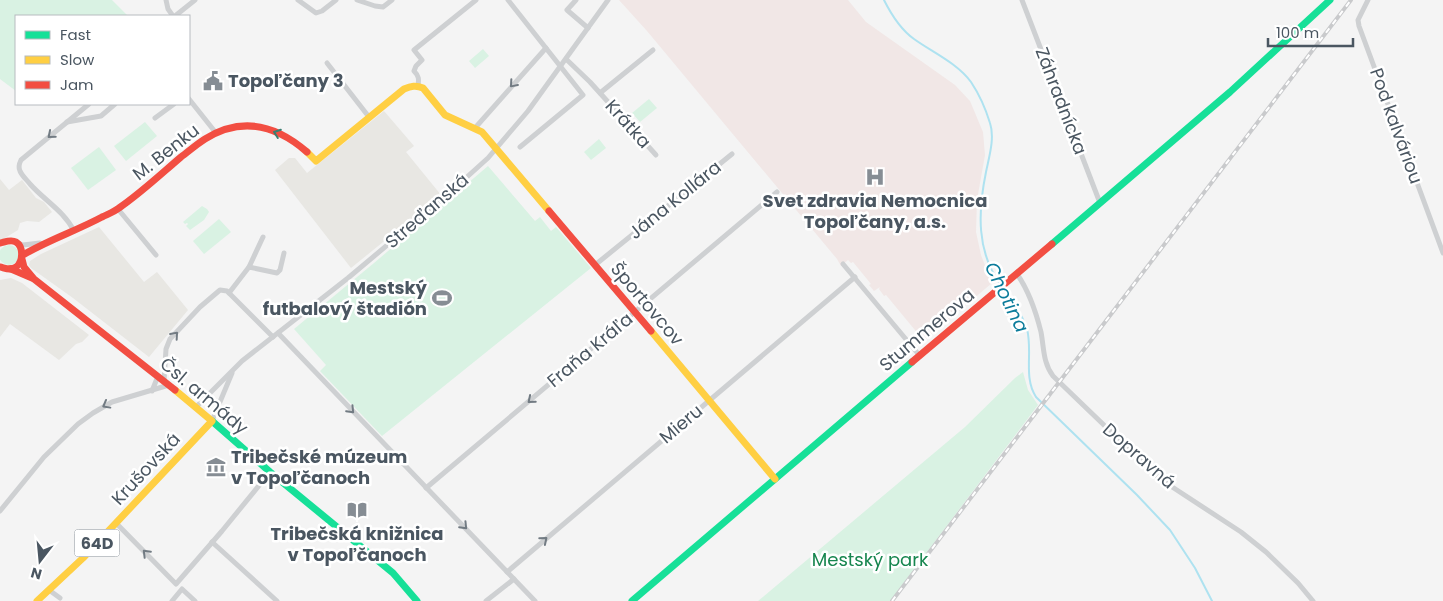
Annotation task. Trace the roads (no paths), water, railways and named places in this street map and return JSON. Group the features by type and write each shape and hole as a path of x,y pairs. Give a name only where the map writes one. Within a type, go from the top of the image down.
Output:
{"street":[{"path":"166,0 168,9 173,15"},
{"path":"175,15 195,0"},
{"path":"298,0 316,13 322,11 336,0"},
{"path":"357,0 383,7 392,0"},
{"path":"327,63 369,117 407,87 418,86 418,75 414,71 422,60 414,50 476,0"},
{"path":"508,0 583,95 520,148"},
{"path":"576,0 567,10 588,28"},
{"name":"Streďanská","path":"196,407 242,361 348,278 488,158 528,111 608,0"},
{"name":"Záhradnícka","path":"1022,0 1100,203"},
{"name":"Stummerova","path":"632,601 1230,92 1330,0"},
{"name":"Pod kalváriou","path":"1368,0 1358,20 1359,26 1443,253"},
{"path":"475,128 546,48"},
{"name":"Krátka","path":"600,93 653,50"},
{"name":"Krátka","path":"566,59 656,154"},
{"name":"Športovcov","path":"418,86 423,88 446,115 482,132 775,479"},
{"path":"190,100 216,133"},
{"path":"74,231 70,224 38,193 20,172 18,166 21,160 88,105"},
{"path":"66,122 101,116 114,105"},
{"path":"155,118 173,105"},
{"name":"M. Benku","path":"17,243 23,245 35,244 52,239 74,231 118,209 203,140 227,129 236,126 279,132 301,146 316,161 369,117"},
{"name":"Jána Kollára","path":"595,266 732,154"},
{"name":"Fraňa Kráľa","path":"426,488 777,192"},
{"path":"118,209 156,255"},
{"path":"229,293 249,267 263,237"},
{"name":"M. Benku","path":"4,269 18,265 22,257 52,239"},
{"path":"1,242 11,240 17,243"},
{"name":"Čsl. armády","path":"17,243 21,248 24,267 34,279 196,407 270,472 393,573 417,601"},
{"path":"249,267 277,273 280,270 284,253"},
{"path":"844,264 920,356"},
{"name":"Čsl. armády","path":"4,269 34,279"},
{"name":"Dopravná","path":"1018,274 1034,308 1046,365 1053,376 1160,479 1241,532 1266,552 1298,583 1313,601"},
{"name":"Mieru","path":"507,572 855,277"},
{"path":"0,512 44,457 78,424 112,402 152,391 164,381 166,349 170,339 200,307 220,290 229,293 317,374 535,601"},
{"name":"Streďanská","path":"212,421 232,372"},
{"path":"152,391 164,381"},
{"name":"Krušovská","path":"37,601 88,553 212,421"},
{"path":"116,523 176,584 270,472"},
{"path":"212,542 278,601"},
{"path":"486,601 514,579"},
{"path":"172,601 182,589 195,601"},
{"path":"49,590 60,598"}],"waterway":[{"name":"Chotina","path":"884,0 904,31 952,63 965,75 974,87 984,107 992,135 981,201 981,231 987,259 1001,285"},
{"name":"Chotina","path":"1003,289 1014,303 1027,329 1030,381 1036,397 1137,495 1170,530 1195,568 1212,601"}],"railway":[{"path":"892,601 1351,0"}],"place":[{"name":"Topoľčany 3","path":"213,81"},
{"name":"Svet zdravia Nemocnica Topoľčany, a.s.","path":"875,177"},
{"name":"Mestský futbalový štadión","path":"442,298"},
{"name":"Tribečské múzeum v Topoľčanoch","path":"216,467"},
{"name":"Tribečská knižnica v Topoľčanoch","path":"357,510"}],"park label":[{"name":"Mestský park","path":"870,560"}]}
